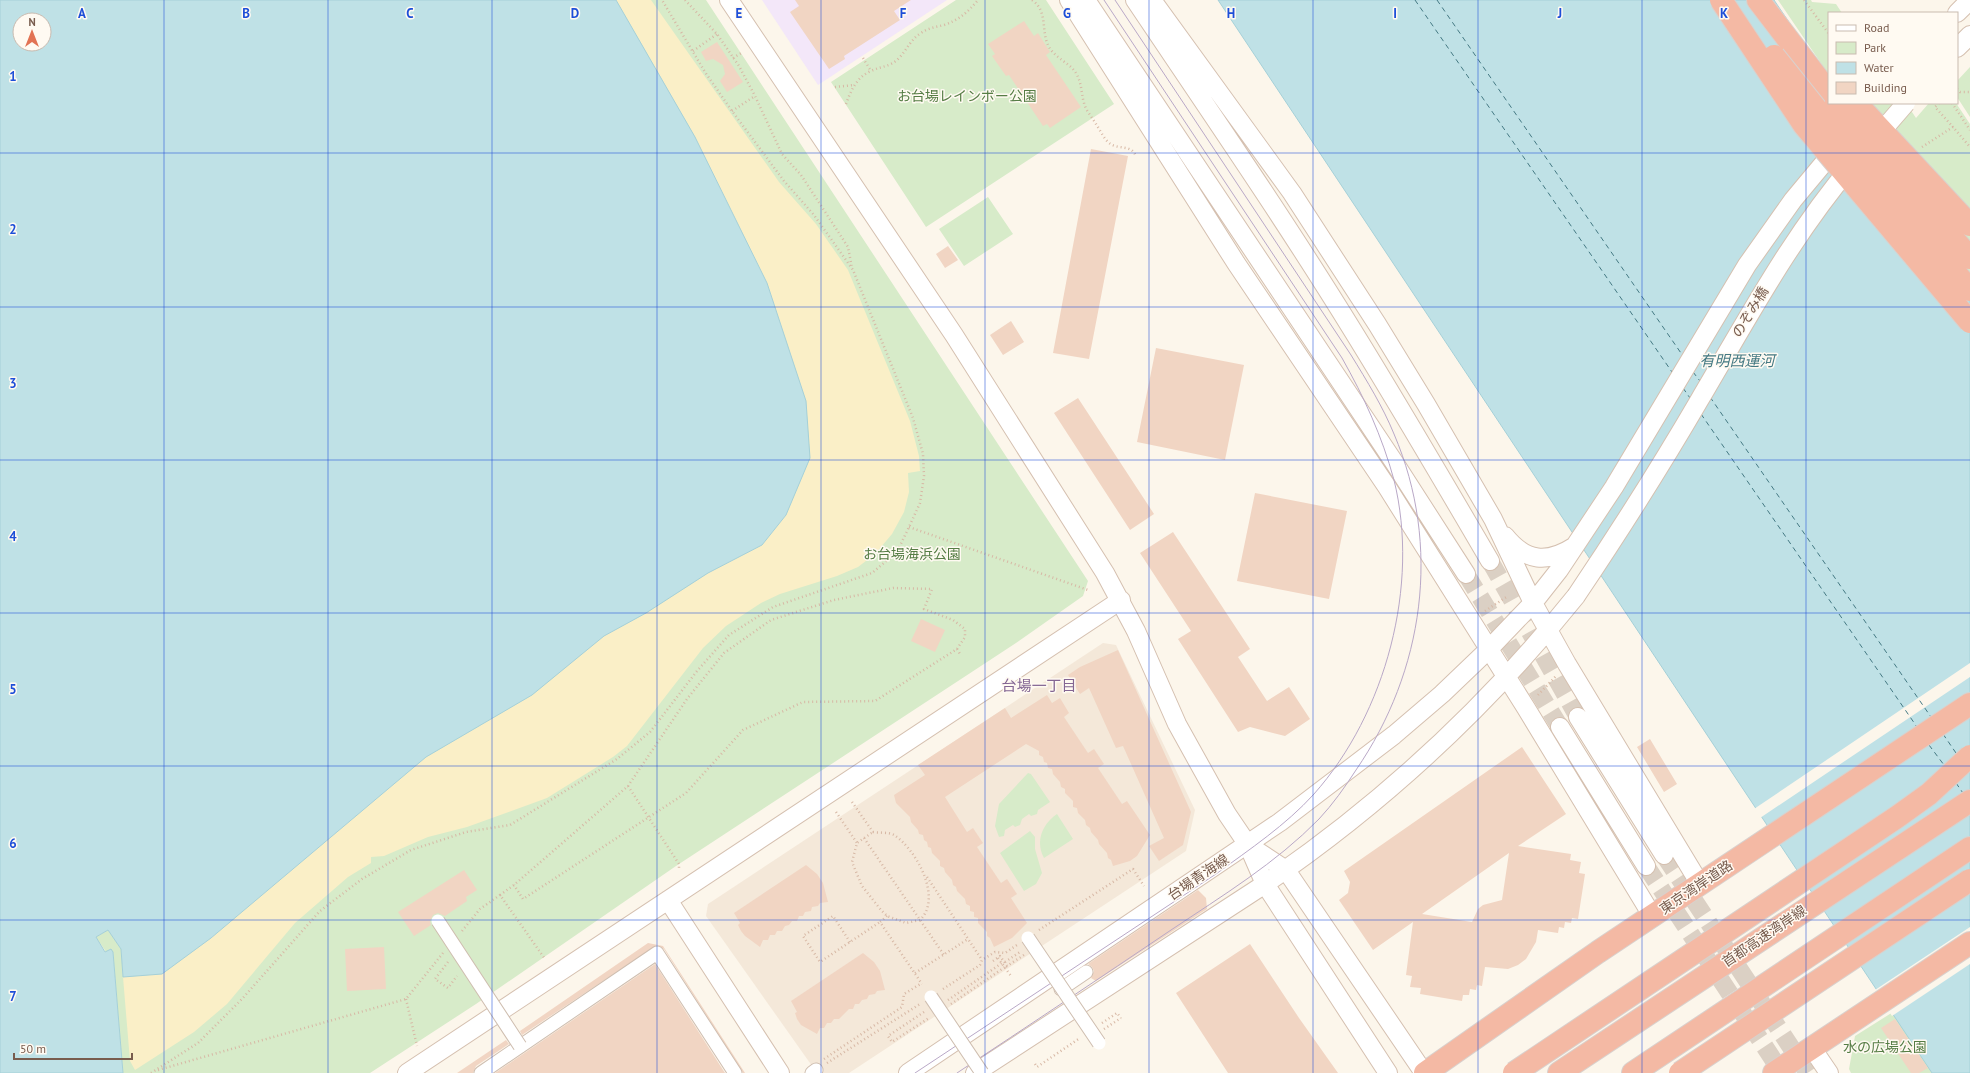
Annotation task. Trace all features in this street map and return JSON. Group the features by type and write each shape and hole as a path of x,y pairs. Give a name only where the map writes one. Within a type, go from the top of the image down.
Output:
{"highway":[{"path":"1721,0 1804,124 1970,322"},
{"path":"1730,0 1818,111 1970,290"},
{"path":"1758,0 1828,93"},
{"path":"1761,0 1828,73"},
{"path":"1837,104 1854,126 1970,258"},
{"path":"1857,104 1970,225"},
{"name":"東京湾岸道路","path":"1424,1073 1598,952 1653,917 1970,704"},
{"path":"1514,1073 1897,817 1929,794 1970,756"},
{"name":"首都高速湾岸線","path":"1559,1073 1970,801"},
{"path":"1633,1073 1970,848"},
{"path":"1680,1073 1970,880"},
{"path":"1774,1073 1970,943"}],"street":[{"path":"729,0 954,334 1121,600 1177,724 1227,814 1248,845 1265,884 1388,1073"},
{"path":"1069,0 1090,19 1296,316 1394,462 1466,574"},
{"path":"1086,0 1090,19 1236,263 1387,487 1488,650 1526,708 1653,917"},
{"path":"1135,0 1283,222 1353,331 1424,446 1490,561"},
{"path":"1152,0 1297,200 1410,377 1493,519 1548,631 1700,884"},
{"path":"1958,12 1970,0"},
{"path":"1958,47 1970,35"},
{"name":"のぞみ橋","path":"1488,650 1533,603 1557,563 1576,546 1614,488 1747,265 1793,200 1874,104"},
{"name":"のぞみ橋","path":"1265,884 1286,870 1365,809 1419,763 1466,720 1548,631 1576,596 1638,502 1700,399 1753,306 1790,248 1840,180 1905,104"},
{"path":"1493,519 1512,544 1519,550 1530,556 1557,563"},
{"path":"407,1073 1121,600"},
{"name":"台場青海線","path":"908,1073 1248,845 1394,735 1442,694 1488,650"},
{"path":"1578,717 1664,855"},
{"path":"1560,727 1646,866"},
{"path":"1248,845 1286,870 1424,1073"},
{"path":"975,1073 1265,884"},
{"path":"668,900 780,1073"},
{"path":"438,921 520,1046"},
{"path":"1030,944 1061,989 1094,1028 1099,1043"},
{"path":"481,1073 657,953 735,1073"},
{"path":"1061,989 1086,972"},
{"path":"934,1001 982,1073"},
{"path":"1812,1048 1829,1073"}],"path":[{"path":"662,0 692,51 732,111 784,181 819,220 853,270"},
{"path":"153,1072 198,1043 242,999 320,911 362,879 412,850 466,832 510,825 617,759 650,732 697,671 729,635 773,607 872,573 897,552 910,527 920,504 924,476 923,454 913,418 853,270 848,247 801,175 782,154 755,96 733,58 717,34 685,0"},
{"path":"846,104 854,85 872,71 892,64 900,57 912,39 931,28 954,22 965,15 978,0"},
{"path":"1032,0 1040,9 1043,16 1048,44 1056,55 1075,72 1079,79 1087,111 1108,143 1115,146 1129,148 1134,152 1136,157"},
{"path":"1804,0 1828,33"},
{"path":"692,51 717,34"},
{"path":"733,58 744,51"},
{"path":"863,58 872,71"},
{"path":"835,87 854,85"},
{"path":"1958,90 1960,92 1970,92"},
{"path":"732,111 755,96"},
{"path":"1938,104 1935,107 1970,147"},
{"path":"1953,104 1970,130"},
{"path":"1919,149 1953,127"},
{"path":"910,527 1088,590"},
{"path":"459,935 480,909 514,885 628,786 687,699 724,653 771,620 834,600 886,589 932,589 924,609 953,620 965,629 965,637 957,649 875,701 803,702 743,730 686,793 523,899 514,885"},
{"path":"1485,611 1508,596"},
{"path":"957,649 960,654"},
{"path":"1526,708 1567,664"},
{"path":"628,786 680,864 679,869"},
{"path":"852,802 873,832"},
{"path":"836,812 857,843"},
{"path":"925,874 930,900 928,909 920,920 906,923 887,916 872,900 857,876 852,862 857,843 873,832 893,835 905,846 925,874 982,960"},
{"path":"864,838 944,955"},
{"path":"963,990 1030,944 1133,868 1144,886"},
{"path":"500,895 545,960"},
{"path":"850,942 833,916 803,936 820,962 850,942 880,922 887,916"},
{"path":"826,1058 902,1006 904,994 922,983 880,922"},
{"path":"916,973 968,939"},
{"path":"1003,963 1007,966 1030,944"},
{"path":"153,1072 406,999 445,952"},
{"path":"1005,953 993,961 1000,956 1003,963 1010,976"},
{"path":"966,994 1005,967"},
{"path":"971,984 974,988"},
{"path":"406,999 417,1047"},
{"path":"929,1017 892,1042 888,1036 934,1001"},
{"path":"1034,1064 1037,1067 1117,1013 1121,1018"}],"shaded area":[{"path":"762,0 947,0 818,85"},
{"path":"1103,643 1116,645 1195,810 1186,851 849,1073 817,1073 706,916 708,904"}],"green space":[{"name":"お台場海浜公園","path":"616,0 706,0 1088,581 1083,596 1016,643 676,866 476,1004 370,1073 123,1073 113,952 106,952 96,937 108,930 121,949 123,977 162,974 211,938 426,757 767,283"},
{"name":"お台場レインボー公園","path":"956,0 1046,0 1114,104 926,227 831,82"},
{"path":"1778,0 1811,0 1812,2 1836,4 1841,12 1828,12 1828,74"},
{"path":"1970,67 1970,117 1958,99 1958,80"},
{"path":"1849,104 1907,104 1916,118 1928,104 1957,104 1970,124 1970,283"},
{"path":"988,197 1013,234 964,266 939,229"},
{"path":"1028,773 1031,774 1050,802 1038,810 1037,814 1031,816 1029,814 1022,819 1020,825 1015,827 1013,825 1005,830 1004,836 999,837 995,826 999,804"},
{"path":"1057,814 1073,839 1044,858 1041,852 1040,840 1047,823"},
{"path":"1030,831 1035,837 1035,849 1042,873 1036,884 1024,891 1000,853"},
{"name":"水の広場公園","path":"1893,1012 1934,1073 1851,1073 1849,1069 1855,1036"}],"sand":[{"path":"616,0 651,0 779,182 816,224 848,270 910,421 919,456 920,471 908,473 909,492 904,512 892,534 875,554 858,567 837,576 780,594 761,603 726,626 703,648 627,746 613,757 547,798 467,827 428,837 384,856 371,857 371,863 348,877 295,923 227,1004 194,1032 135,1070 130,1061 123,977 162,974 211,938 426,757 532,695 603,636 646,613 708,573 786,515 810,458 806,401 695,137"}],"water":[{"path":"0,0 616,0 695,137 767,283 806,401 810,458 786,515 762,545 708,573 646,613 604,636 532,695 426,757 211,938 162,974 123,977 121,949 108,930 96,937 105,952 111,949 113,952 123,1073 0,1073"},
{"name":"有明西運河","path":"1218,0 1774,0 1828,80 1828,104 1844,104 1970,291 1970,1073 1932,1073"}],"pier":[{"path":"1970,663 1970,677 1760,818 1754,809"},
{"path":"1970,927 1970,964 1892,1016 1875,990"}],"building":[{"path":"795,0 911,0 894,11 900,20 844,56 845,59 829,69 790,12 799,6"},
{"path":"1024,21 1034,36 1038,33 1050,52 1046,55 1081,107 1050,128 1047,124 1043,126 1009,75 1006,76 992,56 995,54 988,44"},
{"path":"717,42 743,82 727,92 720,81 725,74 723,65 713,59 706,61 701,52"},
{"path":"1091,149 1128,156 1089,359 1053,353"},
{"path":"948,246 958,260 945,268 936,254"},
{"path":"1011,321 1024,342 1003,355 990,335"},
{"path":"1156,348 1244,365 1225,460 1137,442"},
{"path":"1078,398 1154,514 1130,530 1054,413"},
{"path":"1255,493 1347,511 1329,599 1237,581"},
{"path":"1173,532 1250,649 1238,657 1267,701 1289,687 1310,719 1285,736 1250,727 1238,732 1178,639 1191,631 1140,553"},
{"path":"921,619 945,630 935,652 911,641"},
{"path":"1118,650 1191,812 1183,845 1159,861 1149,846 1164,838 1123,746 1116,748 1089,688 1080,694 1068,675 1080,667"},
{"path":"1047,695 1052,703 1060,698 1069,713 1064,717 1088,753 1094,749 1104,764 1098,768 1122,804 1127,801 1150,835 1137,856 1130,861 1113,866 1107,853 1099,844 1090,828 1086,825 1085,820 1078,813 1077,808 1073,807 1073,801 1065,793 1065,789 1061,787 1060,782 1053,774 1052,769 1048,768 1043,757 1039,755 1039,751 1026,744 945,797 967,832 973,828 983,843 977,847 1001,883 1007,879 1017,894 1011,898 1027,923 1012,938 994,947 990,938 987,936 987,932 978,923 978,918 974,917 974,912 970,911 970,906 966,904 965,899 957,891 944,868 940,866 940,861 932,853 931,848 928,847 923,835 919,834 918,830 911,822 910,817 896,803 894,795 925,775 918,765 1005,708 1011,718"},
{"path":"1650,739 1677,784 1664,792 1637,747"},
{"path":"1522,747 1566,814 1518,846 1571,854 1570,860 1581,862 1579,873 1585,874 1578,919 1572,918 1571,923 1565,922 1564,928 1559,927 1558,933 1538,930 1536,942 1526,959 1518,965 1508,969 1485,967 1482,986 1477,985 1476,990 1470,989 1469,995 1463,995 1462,1001 1420,994 1421,988 1410,987 1412,976 1406,975 1413,922 1373,950 1339,900 1348,893 1350,882 1344,871","holes":["1509,853 1502,900 1483,905 1478,909 1472,922 1422,914"]},
{"path":"806,865 817,874 823,883 828,902 820,903 818,906 812,907 811,911 805,912 803,916 799,916 797,921 792,921 789,925 785,926 782,931 777,931 775,935 770,935 768,940 763,940 760,947 745,936 741,931 738,925 740,923 734,913"},
{"path":"464,870 477,890 466,897 467,901 445,916 438,913 433,915 430,921 431,925 414,936 398,912"},
{"path":"1198,890 1206,898 1207,909 1096,981 1091,978 1094,971 1088,964"},
{"path":"648,943 663,946 745,1073 743,1073 664,949 657,945 522,1035 520,1031"},
{"path":"1250,944 1299,1018 1338,1073 1228,1073 1176,993"},
{"path":"384,947 386,989 347,991 345,949"},
{"path":"863,953 874,962 880,971 885,990 877,991 875,994 869,995 867,999 862,1000 859,1004 855,1004 853,1009 849,1009 839,1019 834,1019 831,1023 827,1023 824,1028 820,1028 817,1034 801,1025 797,1019 795,1013 797,1012 791,1001"},
{"path":"655,964 725,1073 495,1073"},
{"path":"1895,1019 1928,1068 1919,1073 1911,1073 1881,1028"},
{"path":"506,1040 509,1044 476,1066 473,1073 457,1073"}],"ferry route":[{"path":"1415,0 1672,372"},
{"path":"1437,0 1683,356"},
{"path":"1693,372 1700,381"},
{"path":"1683,388 1690,398"},
{"path":"1710,397 1931,717"},
{"path":"1701,414 1917,727"},
{"path":"1943,734 1956,753"},
{"path":"1929,745 1944,765"},
{"path":"1956,783 1963,793"}],"tunnel":[{"path":"1490,561 1578,717"},
{"path":"1466,574 1560,727"},
{"path":"1664,855 1808,1073"},
{"path":"1646,866 1782,1073"}],"tram line":[{"path":"915,1073 1216,874 1292,816 1314,794 1339,762 1361,726 1378,687 1391,646 1399,604 1403,562 1401,520 1394,480 1378,432 1358,387 1342,358 1104,0"},
{"path":"957,1073 1248,878 1285,850 1319,819 1348,783 1379,732 1397,691 1411,650 1418,607 1421,563 1418,520 1409,477 1394,434 1385,414 1351,355 1115,0"}],"district":[{"name":"台場一丁目","path":"1039,686"}]}
